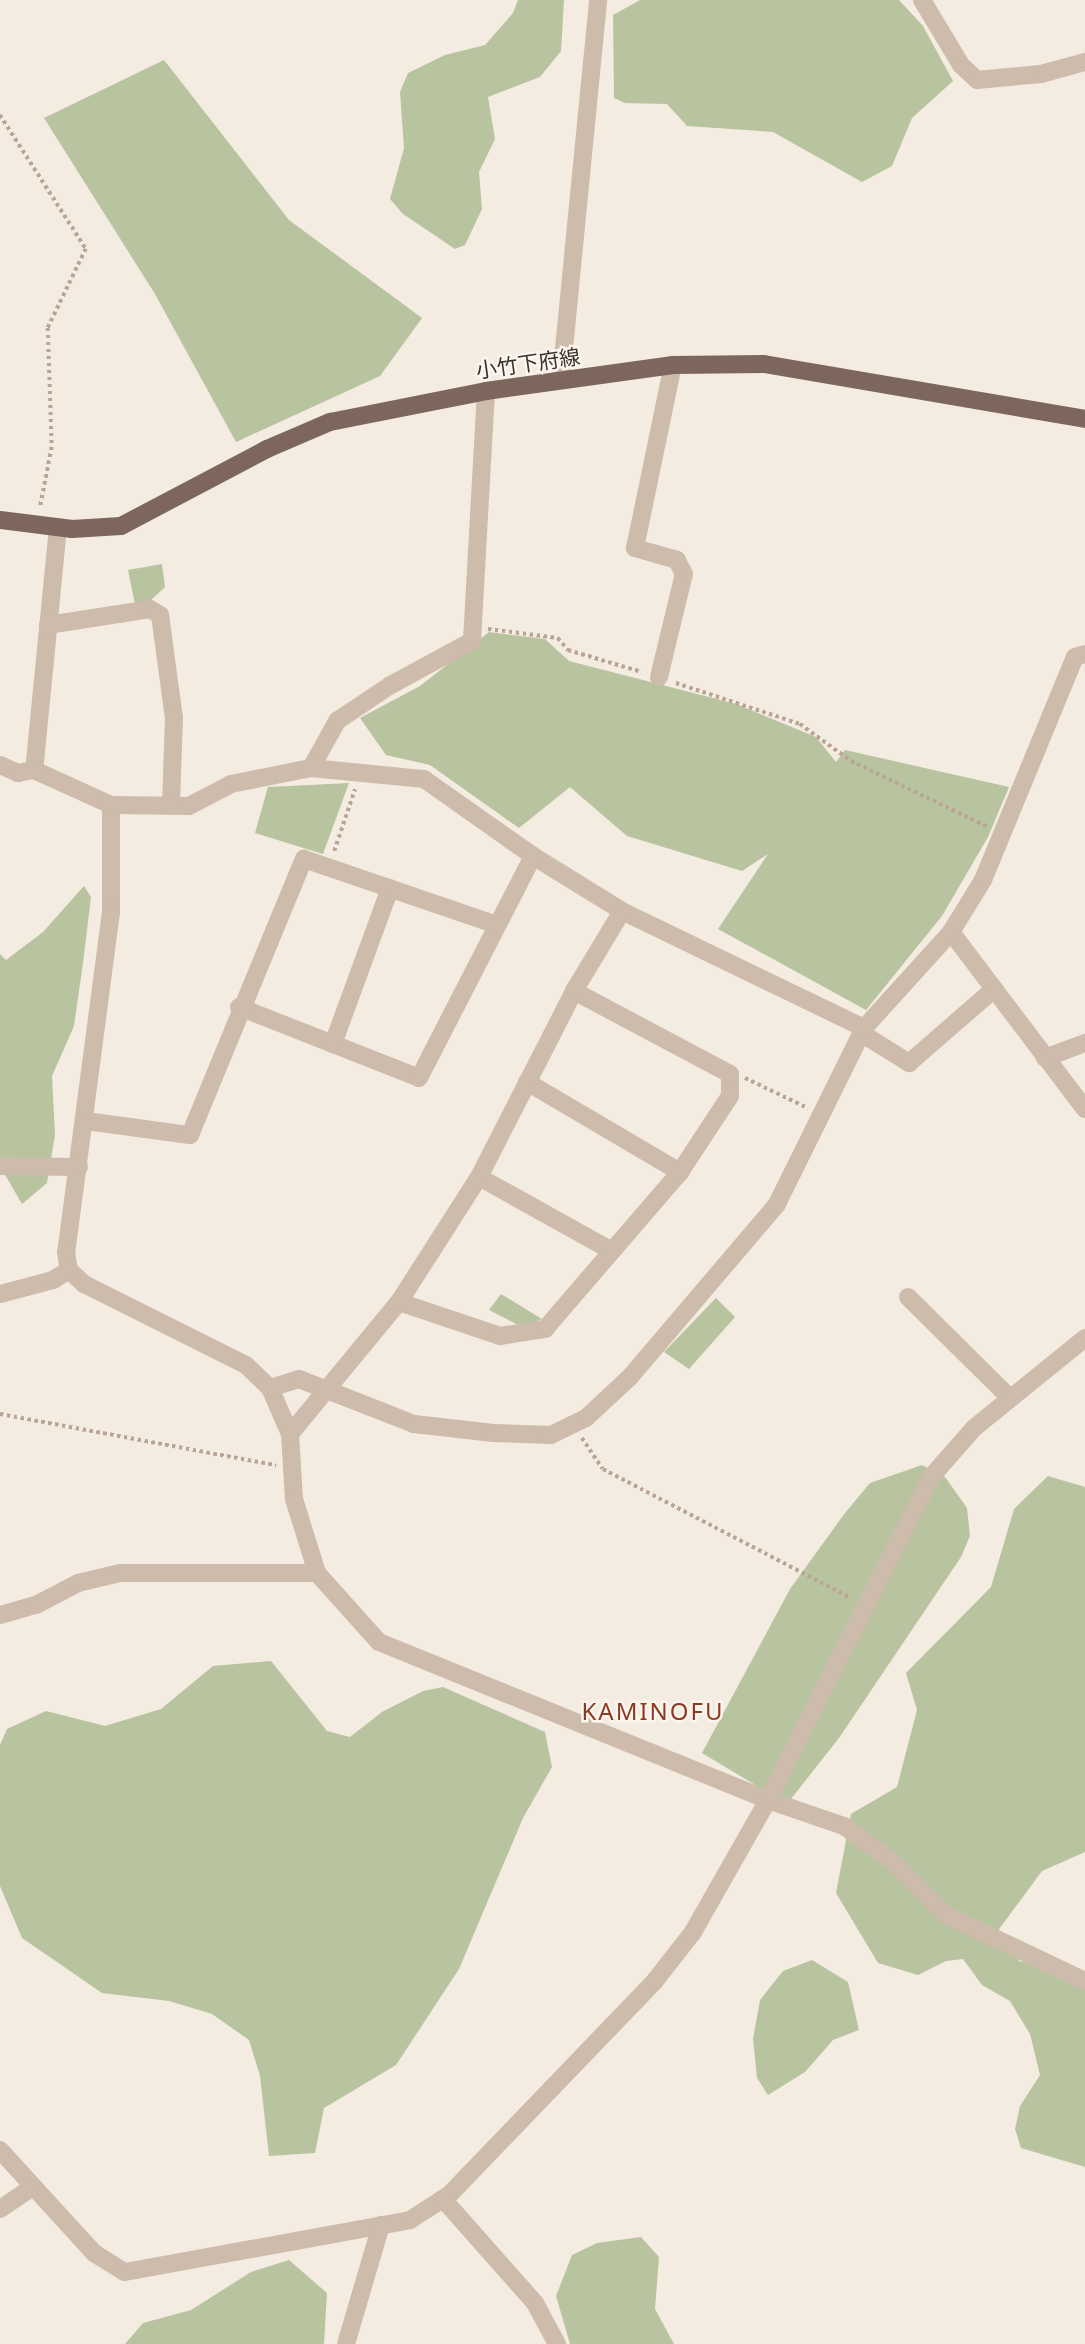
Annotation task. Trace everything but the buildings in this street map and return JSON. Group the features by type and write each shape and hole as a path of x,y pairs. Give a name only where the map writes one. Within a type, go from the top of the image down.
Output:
{"main road":[{"name":"小竹下府線","path":"0,520 58,527 121,526 267,449 330,422 486,391 673,365 764,364 1085,419"}],"street":[{"path":"561,379 598,0"},
{"path":"922,0 961,65 977,80 1083,70"},
{"path":"659,677 684,574 677,560 635,548 673,365"},
{"path":"312,768 337,721 389,686 472,641 486,391"},
{"path":"34,770 58,527"},
{"path":"48,625 150,609 160,615 174,718 171,806"},
{"path":"270,1388 299,1379 414,1424 551,1435 574,1424 630,1377 777,1203 863,1031 951,932 983,880 1075,657 1085,654"},
{"path":"0,765 18,773 34,770 111,804 171,806 189,806 231,784 312,768 424,779 533,856 622,911 863,1031 909,1063 994,989"},
{"path":"111,804 111,912 86,1121 66,1252 69,1270 84,1284 246,1365 270,1388 290,1434 295,1499 317,1573 379,1642 768,1800 844,1826 893,1862 946,1915 1085,1981"},
{"path":"239,1007 419,1078 533,856"},
{"path":"86,1121 190,1135 239,1007 304,859 497,925"},
{"path":"333,1044 390,888"},
{"path":"290,1434 323,1389 399,1302 480,1177 574,991 622,911"},
{"path":"951,932 1085,1109"},
{"path":"399,1302 500,1336 545,1329 680,1172 730,1096 730,1074 574,991"},
{"path":"1045,1059 1085,1042"},
{"path":"527,1082 680,1172"},
{"path":"0,1166 79,1167"},
{"path":"480,1177 612,1251"},
{"path":"0,1294 53,1280 69,1270"},
{"path":"908,1297 1010,1398"},
{"path":"0,2150 31,2188 94,2253 125,2272 410,2220 443,2199 654,1982 731,1871 931,1477 974,1428 1085,1338"},
{"path":"0,1615 36,1605 78,1583 120,1573 317,1573"},
{"path":"0,2209 31,2188"},
{"path":"443,2199 534,2303 557,2344"},
{"path":"345,2344 381,2225"}],"path":[{"path":"0,115 86,249 48,328 52,447 37,524"},
{"path":"472,641 491,627 558,638 568,650 800,724 851,761 1002,834"},
{"path":"329,867 362,771"},
{"path":"730,1074 764,1084 822,1115"},
{"path":"0,1414 268,1465 292,1464"},
{"path":"574,1424 603,1469 866,1606"}],"green space":[{"path":"518,0 564,0 561,51 540,77 488,97 495,139 479,172 482,209 465,245 455,249 403,214 390,199 404,148 400,92 408,73 445,55 485,45 513,13"},
{"path":"640,0 899,0 923,26 953,81 912,118 892,166 862,182 773,132 687,126 667,104 625,103 614,98 613,15"},
{"path":"164,60 289,220 422,318 380,376 236,442 155,294 44,118"},
{"path":"162,564 165,587 150,601 135,604 128,570"},
{"path":"489,632 545,639 569,661 736,704 816,737 836,762 845,750 1009,787 988,837 942,916 866,1010 718,929 768,854 742,871 627,836 570,787 519,828 430,765 386,755 360,718 420,686"},
{"path":"349,783 323,854 255,833 268,787"},
{"path":"84,886 91,897 83,963 74,1026 52,1076 55,1135 47,1183 22,1204 0,1166 0,954 6,960 43,932"},
{"path":"501,1294 542,1319 522,1327 489,1310"},
{"path":"716,1298 735,1317 689,1369 664,1352"},
{"path":"922,1465 945,1477 967,1508 970,1536 961,1557 839,1738 787,1804 702,1753 790,1589 845,1513 870,1483"},
{"path":"1048,1476 1085,1487 1085,1852 1042,1871 997,1932 1019,1961 1060,1969 1085,1986 1085,2167 1021,2148 1015,2129 1020,2106 1040,2075 1030,2034 1010,2001 982,1985 963,1959 946,1961 918,1975 878,1963 836,1893 851,1814 897,1787 917,1710 906,1673 991,1587 1014,1509"},
{"path":"271,1661 327,1731 350,1737 382,1712 423,1691 443,1687 545,1732 552,1767 523,1818 459,1969 396,2065 324,2108 315,2153 269,2156 260,2076 249,2040 212,2014 169,2001 102,1993 22,1938 0,1886 0,1745 7,1729 46,1711 105,1726 161,1709 213,1666"},
{"path":"812,1960 848,1982 859,2030 833,2040 805,2072 768,2095 757,2078 753,2039 760,2000 783,1971"},
{"path":"641,2237 659,2257 655,2309 674,2344 570,2344 556,2296 572,2255 597,2243"},
{"path":"289,2260 327,2293 324,2344 125,2344 143,2323 191,2310 251,2272"}],"district":[{"name":"KAMINOFU","path":"653,1711"}]}
